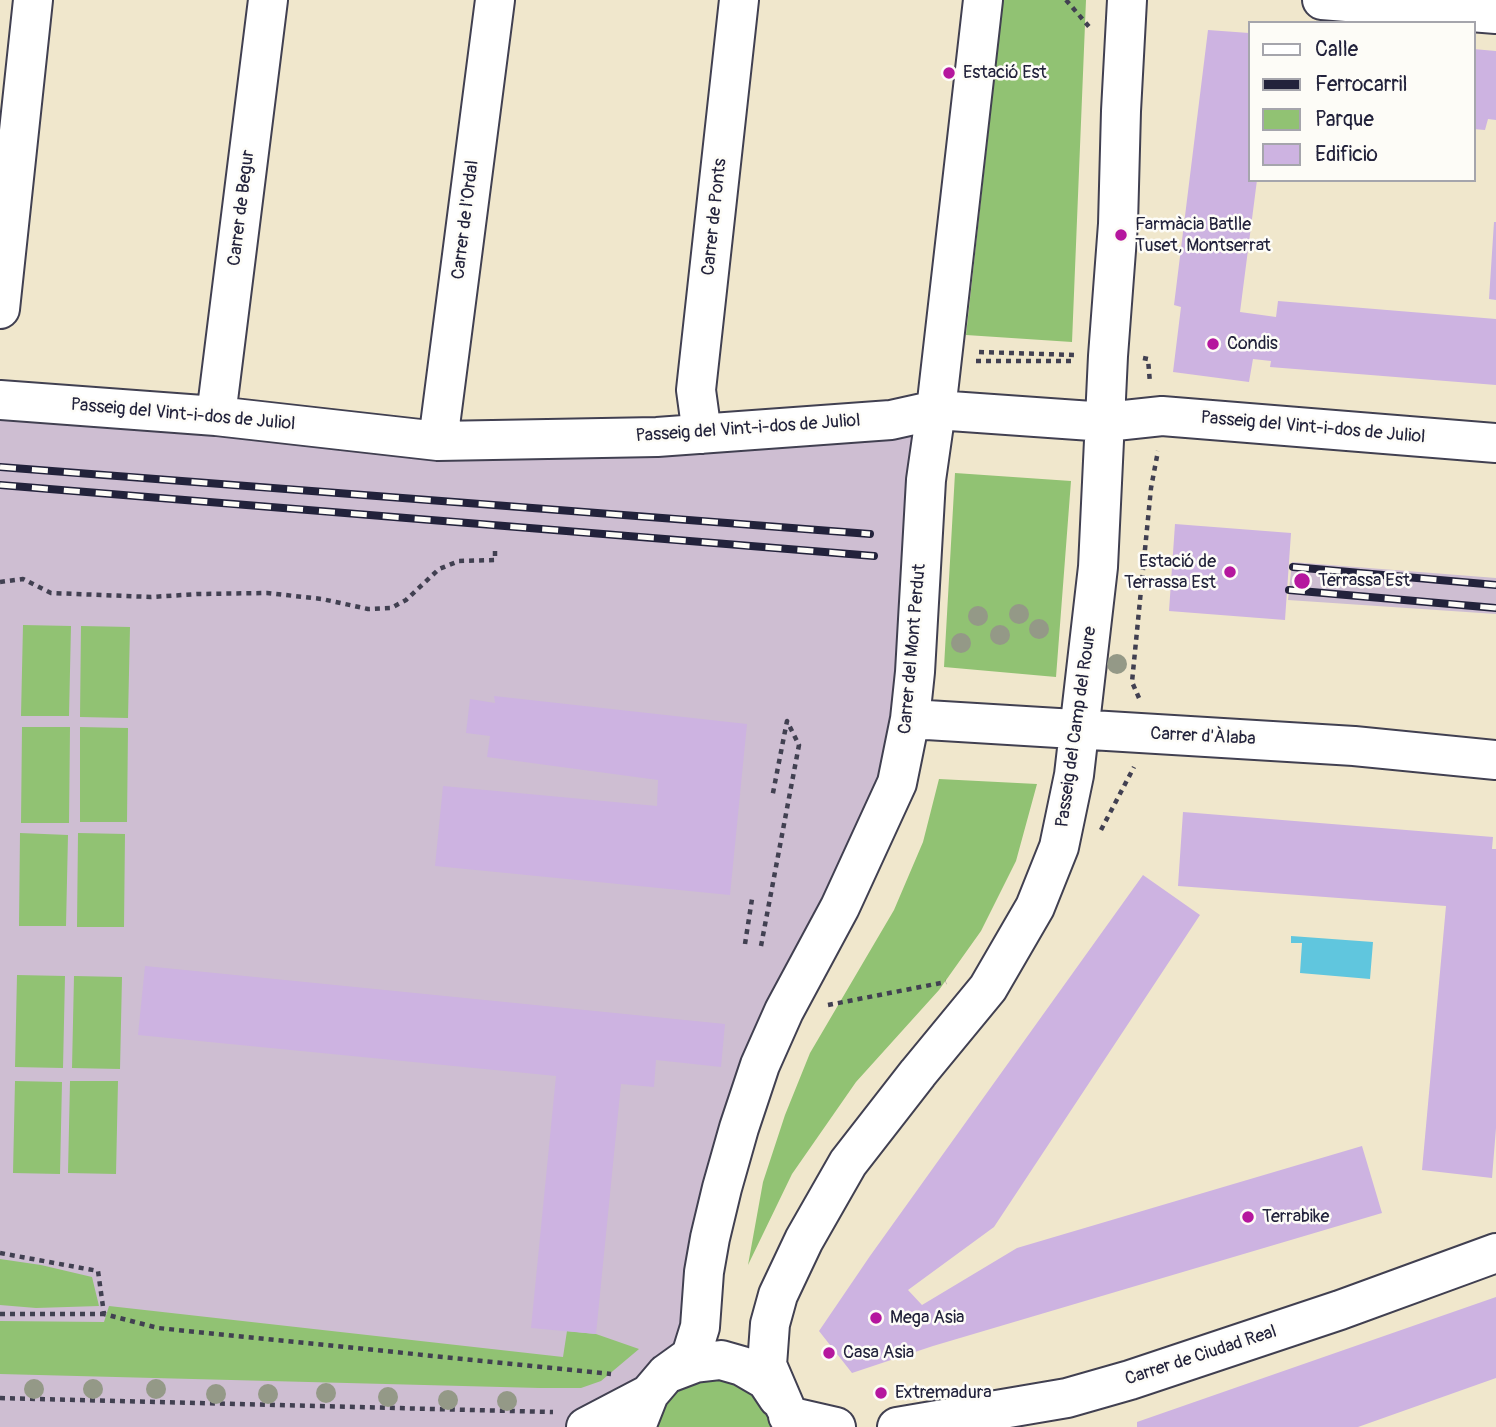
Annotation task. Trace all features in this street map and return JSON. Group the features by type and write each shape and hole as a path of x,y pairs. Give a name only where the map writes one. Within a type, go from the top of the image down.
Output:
{"street":[{"path":"0,309 33,0"},
{"name":"Carrer de Begur","path":"216,416 268,0"},
{"name":"Carrer de l'Ordal","path":"438,441 495,0"},
{"name":"Carrer de Ponts","path":"702,434 696,390 739,0"},
{"name":"Carrer del Mont Perdut","path":"650,1398 691,1356 700,1327 704,1272 722,1188 761,1065 784,1012 840,907 897,783 910,719 926,480 983,0"},
{"name":"Passeig del Camp del Roure","path":"788,1417 767,1366 770,1324 778,1295 804,1240 848,1163 988,988 1035,907 1059,847 1074,775 1098,567 1118,224 1127,0"},
{"path":"1322,0 1496,14"},
{"name":"Passeig del Vint-i-dos de Juliol","path":"0,400 216,416 438,441 657,437 891,420 936,410 1106,422 1162,416 1496,443"},
{"name":"Carrer d'Àlaba","path":"910,719 1340,745 1496,760"},
{"name":"Carrer de Ciudad Real","path":"897,1427 1070,1412 1130,1380 1496,1253"},
{"path":"569,1420 600,1421 650,1398 695,1363 721,1360 742,1366 766,1380 788,1417 836,1427"}],"path":[{"path":"1066,0 1092,31"},
{"path":"942,360 1108,362 1157,366"},
{"path":"0,582 23,579 51,593 151,597 267,593 322,599 368,609 391,608 406,600 439,569 459,561 495,560 495,547"},
{"path":"761,946 799,745 787,721 772,798"},
{"path":"1099,833 1136,763 1140,733"},
{"path":"745,944 752,899"},
{"path":"827,1006 955,980"},
{"path":"0,1253 99,1271 104,1314"},
{"path":"0,1314 104,1314 158,1328 615,1374"},
{"path":"0,1398 569,1420"}],"shaded area":[{"path":"0,410 242,425 918,421 903,734 756,1070 702,1325 632,1427 0,1427"},
{"path":"1292,562 1496,578 1496,614 1288,600"}],"green space":[{"path":"1003,0 1086,0 1072,342 966,335"},
{"path":"955,473 1071,481 1056,677 944,667"},
{"path":"23,625 71,626 69,716 21,716"},
{"path":"81,626 130,627 128,718 80,717"},
{"path":"22,727 70,727 69,823 21,823"},
{"path":"80,727 128,728 127,822 80,822"},
{"path":"939,779 1037,784 1016,861 981,931 939,990 856,1082 792,1174 748,1265 763,1182 785,1115 810,1053 894,910 923,842"},
{"path":"20,833 68,835 66,926 19,926"},
{"path":"78,833 125,834 124,927 77,927"},
{"path":"17,975 65,976 63,1068 15,1067"},
{"path":"74,976 122,977 120,1069 72,1068"},
{"path":"15,1081 62,1082 60,1174 13,1173"},
{"path":"70,1081 118,1081 116,1174 68,1173"},
{"path":"0,1259 92,1277 99,1306 36,1308 0,1305"},
{"path":"109,1306 563,1357 567,1331 596,1334 639,1349 601,1381 581,1388 0,1374 0,1321 104,1322"},
{"path":"710,1377 744,1387 757,1398 772,1427 648,1427 676,1387"}],"water":[{"path":"1291,936 1373,942 1370,979 1300,973 1302,943 1291,943"}],"building":[{"path":"1208,30 1248,33 1248,182 1257,182 1240,312 1276,317 1278,301 1496,319 1496,385 1270,367 1271,361 1253,359 1249,382 1173,372 1181,307 1174,305"},
{"path":"1475,49 1496,51 1496,120 1488,119 1485,130 1475,129"},
{"path":"1496,222 1496,300 1489,299"},
{"name":"Estació de Terrassa Est","path":"1175,524 1291,533 1285,620 1169,611"},
{"path":"494,696 747,724 730,895 435,866 443,786 657,806 658,780 487,757 490,736 466,733 470,699 495,703"},
{"path":"1183,812 1493,837 1492,849 1496,849 1496,1128 1492,1178 1422,1170 1446,906 1178,886"},
{"path":"1143,875 1200,915 994,1227 908,1290 922,1305 1017,1248 1362,1146 1382,1213 933,1346 852,1373 819,1331"},
{"path":"145,966 725,1024 721,1067 656,1060 654,1087 621,1084 596,1334 531,1328 556,1076 138,1035"},
{"path":"1496,1297 1496,1378 1358,1427 1137,1427 1137,1422"}],"railway":[{"path":"0,467 870,534"},
{"path":"0,485 874,556"},
{"path":"1293,567 1496,585"},
{"path":"1289,590 1496,608"}],"place":[{"name":"Estació Est","path":"949,73"},
{"name":"Farmàcia Batlle Tuset, Montserrat","path":"1121,235"},
{"name":"Condis","path":"1213,344"},
{"name":"Estació de Terrassa Est","path":"1230,572"},
{"name":"Terrassa Est","path":"1302,581"},
{"name":"Terrabike","path":"1248,1217"},
{"name":"Mega Asia","path":"876,1318"},
{"name":"Casa Asia","path":"829,1353"},
{"name":"Extremadura","path":"881,1393"}]}
